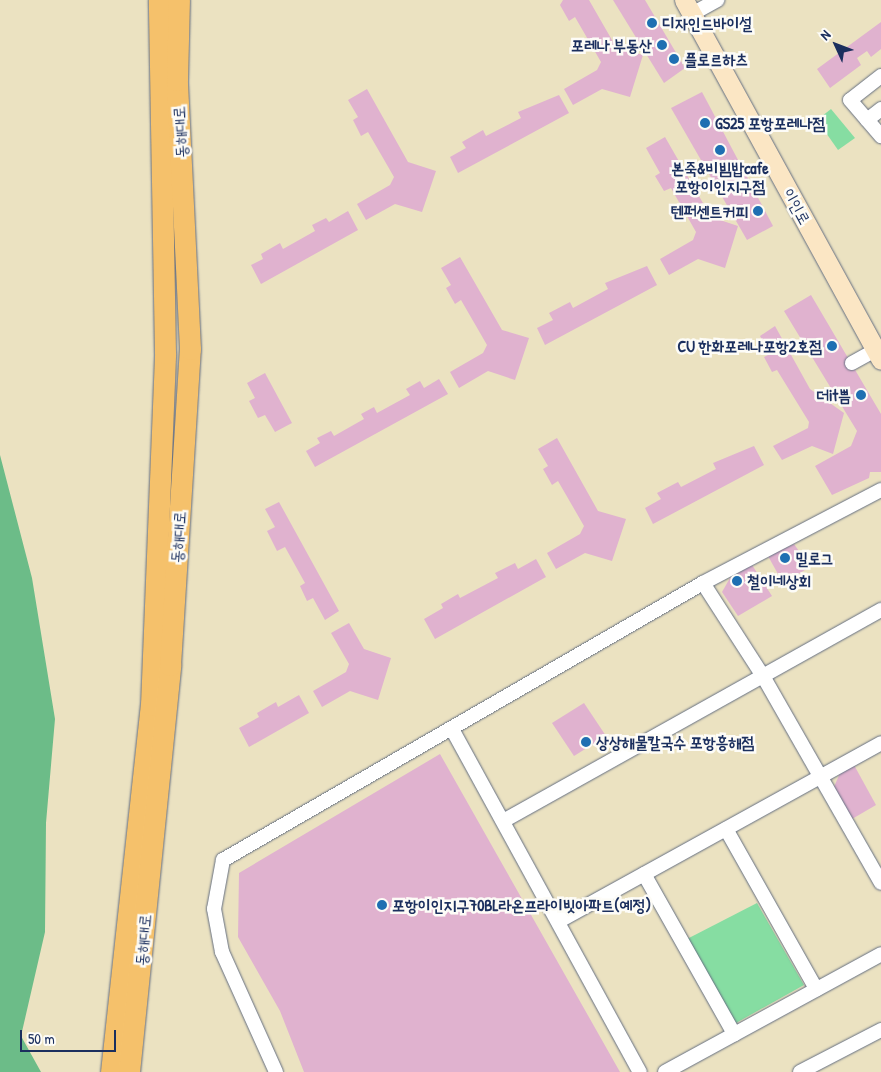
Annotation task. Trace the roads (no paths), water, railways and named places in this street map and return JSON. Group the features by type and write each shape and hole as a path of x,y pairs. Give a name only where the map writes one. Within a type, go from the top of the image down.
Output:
{"main road":[{"path":"111,1072 151,705 165,353 159,0"},
{"name":"동해대로","path":"129,1072 170,665 190,349 177,80 179,0"}],"street":[{"path":"688,7 717,0"},
{"name":"이인로","path":"688,7 879,352"},
{"path":"881,76 850,100 881,136"},
{"path":"867,120 881,109"},
{"path":"852,363 879,352"},
{"path":"276,1072 222,952 214,909 223,860 703,583 881,490"},
{"path":"703,583 763,676 881,883"},
{"path":"505,820 881,610"},
{"path":"452,729 505,820 640,1072"},
{"path":"559,921 881,743"},
{"path":"726,829 816,989"},
{"path":"644,874 734,1034"},
{"path":"666,1072 881,954"},
{"path":"800,1072 881,1030"}],"place":[{"name":"디자인드바이설","path":"652,23"},
{"name":"포레나 부동산","path":"662,45"},
{"name":"플로르하츠","path":"674,59"},
{"name":"GS25 포항포레나점","path":"705,123"},
{"name":"본죽&비빔밥cafe 포항이인지구점","path":"720,150"},
{"name":"텐퍼센트커피","path":"758,211"},
{"name":"CU 한화포레나포항2호점","path":"832,346"},
{"name":"더it쁨","path":"861,395"},
{"name":"밀로그","path":"785,558"},
{"name":"철이네상회","path":"737,581"},
{"name":"상상해물칼국수 포항흥해점","path":"586,742"},
{"name":"포항이인지구70BL라온프라이빗아파트(예정)","path":"382,905"}]}
